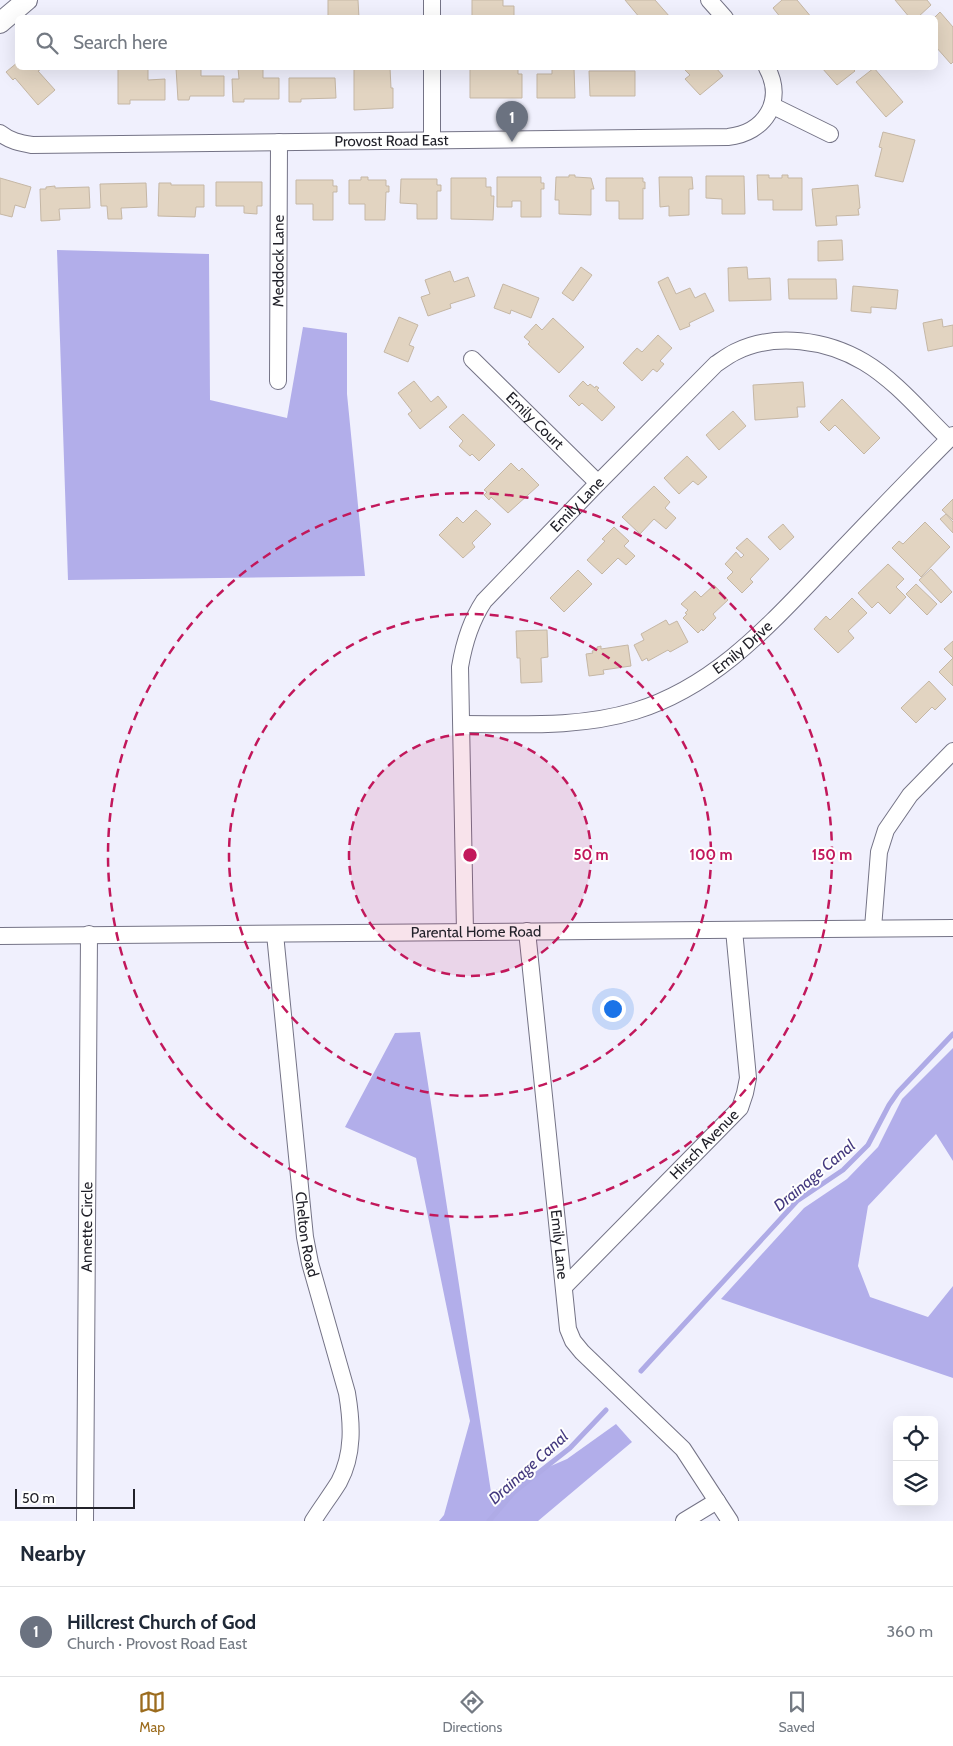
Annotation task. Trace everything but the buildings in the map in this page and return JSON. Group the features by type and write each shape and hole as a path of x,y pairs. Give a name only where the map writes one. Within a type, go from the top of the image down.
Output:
{"main road":[{"path":"0,23 27,0"}],"street":[{"path":"432,0 432,15"},
{"path":"709,0 722,15"},
{"path":"432,70 432,140"},
{"path":"768,70 774,90 772,106 830,134"},
{"name":"Provost Road East","path":"0,133 7,139 32,145 728,137 741,135 755,128 764,119 772,106"},
{"name":"Meddock Lane","path":"278,381 279,142"},
{"name":"Emily Lane","path":"464,932 460,667 468,630 476,614 495,589 598,483 716,364 736,351 757,344 779,340 802,341 823,345 845,352 865,362 951,437"},
{"name":"Emily Court","path":"472,359 598,483"},
{"name":"Emily Drive","path":"462,724 565,723 602,719 644,708 690,688 730,660 761,632 951,437"},
{"path":"873,928 878,852 886,830 910,795 953,751"},
{"name":"Parental Home Road","path":"0,936 953,928"},
{"name":"Hirsch Avenue","path":"564,1287 740,1108 746,1093 748,1078 734,930"},
{"name":"Emily Lane","path":"527,931 568,1329 573,1341 582,1352 684,1449 730,1521"},
{"name":"Annette Circle","path":"85,1521 89,934"},
{"name":"Chelton Road","path":"275,934 305,1237 310,1263 347,1393 350,1414 351,1436 348,1456 340,1480 313,1521"},
{"path":"684,1521 717,1501"}],"shaded area":[{"path":"57,250 209,254 210,400 287,418 303,327 347,333 347,394 365,576 68,580"},
{"path":"420,1032 491,1492 567,1459 616,1424 632,1442 538,1521 439,1521 444,1515 470,1421 416,1158 345,1127 395,1033"},
{"path":"953,1048 953,1161 936,1134 868,1206 858,1266 870,1297 928,1317 953,1286 953,1378 721,1299 804,1208 847,1179 878,1147 902,1099"}],"waterway":[{"name":"Drainage Canal","path":"641,1371 797,1201 843,1170 868,1145 898,1092 953,1034"},
{"name":"Drainage Canal","path":"489,1521 514,1492 570,1448 606,1410"}],"place":[{"name":"Hillcrest Church of God","path":"512,142"}]}
